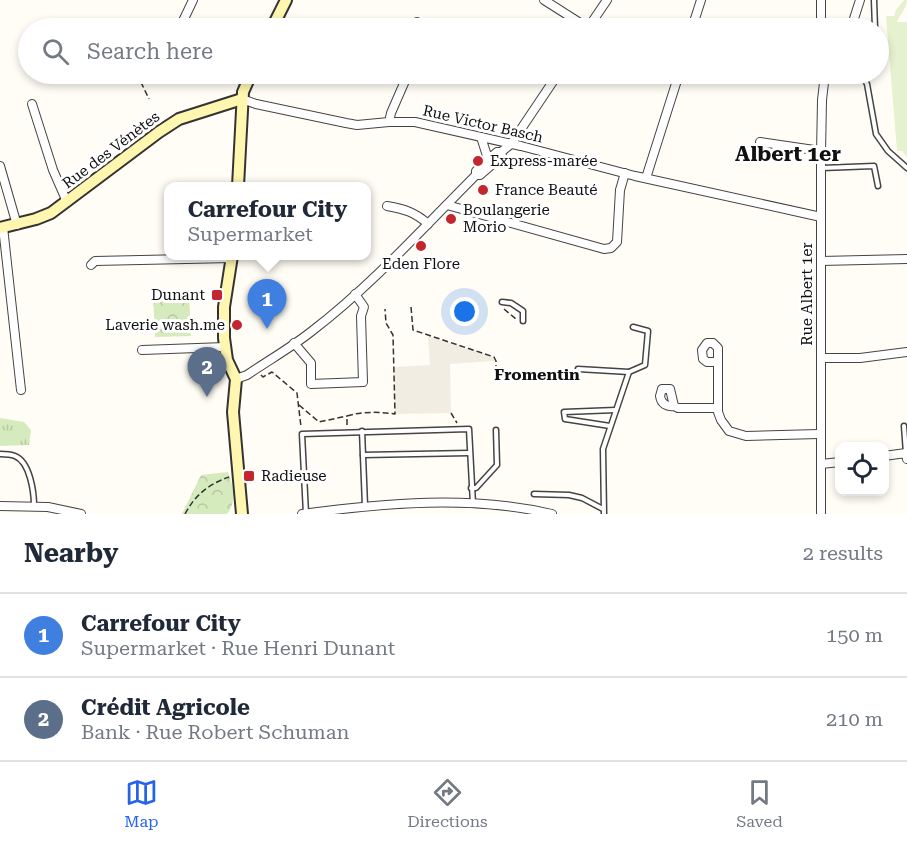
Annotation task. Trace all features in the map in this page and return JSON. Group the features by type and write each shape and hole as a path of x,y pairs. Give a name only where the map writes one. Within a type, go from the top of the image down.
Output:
{"street":[{"path":"184,18 193,0"},
{"path":"544,0 572,18"},
{"path":"595,18 607,0"},
{"path":"695,18 701,0"},
{"path":"821,0 821,18"},
{"path":"854,18 860,0"},
{"path":"276,18 283,1"},
{"path":"238,182 242,99 247,84"},
{"path":"390,122 391,113 404,84"},
{"path":"236,379 255,370 312,331 355,294 447,205 488,159 511,144 551,84"},
{"path":"646,178 676,84"},
{"name":"Rue Albert 1er","path":"820,514 821,151 824,84"},
{"name":"Rue Victor Basch","path":"242,99 346,123 415,122 646,178 821,217"},
{"name":"Rue des Vénètes","path":"2,228 51,213 179,119 242,99"},
{"path":"32,104 53,170 67,202"},
{"path":"481,137 488,159"},
{"path":"760,142 821,151"},
{"path":"476,175 480,175 502,156 501,152"},
{"path":"0,166 17,225"},
{"path":"447,205 604,249 611,249 617,242 620,190 625,173"},
{"path":"387,206 412,212 428,224"},
{"path":"2,228 21,390"},
{"path":"91,265 95,261 164,259"},
{"path":"821,261 907,259"},
{"path":"232,260 224,307 225,347 227,360 236,379 233,412 242,514"},
{"path":"294,343 311,363 312,384 363,382 361,316 364,307 355,294"},
{"path":"142,350 225,347"},
{"path":"821,358 860,358 907,352"},
{"path":"717,362 719,415 727,428 741,436 819,434"},
{"path":"674,406 718,408"},
{"path":"889,455 906,453 907,459"},
{"path":"820,464 835,462"},
{"path":"304,514 391,504 473,504 517,507 552,514"},
{"path":"0,506 19,510 48,507 81,514"}],"lane":[{"path":"874,0 875,18"},
{"path":"867,84 876,134 888,151 907,168"},
{"path":"821,168 874,166 878,186"},
{"path":"502,302 511,303 523,311 524,321"},
{"path":"578,369 630,372 645,364 648,331 633,327"},
{"path":"604,512 602,456 610,426 630,372"},
{"path":"610,426 565,419 564,412 616,410"},
{"path":"904,426 906,453"},
{"path":"304,514 302,434 469,429 473,504"},
{"path":"471,488 476,488 497,465 496,430"},
{"path":"362,431 365,507"},
{"path":"363,455 470,453"},
{"path":"0,454 14,455 22,462 33,486 34,507"},
{"path":"534,494 569,495 582,498 604,512"}],"path":[{"path":"141,84 148,99"},
{"path":"502,302 503,308 519,321 524,321"},
{"path":"411,307 413,330 494,357 496,369"},
{"path":"298,404 319,422 371,412 395,414 393,335 386,323 385,309"},
{"path":"255,370 263,377 272,372 297,393 302,434"},
{"path":"451,414 457,421 459,429"},
{"path":"347,416 347,432"},
{"path":"185,514 193,499 210,486 238,473"}],"green space":[{"path":"904,0 907,0 897,22 907,22 907,157 902,151 897,151 889,53 889,18 886,16 894,16"},
{"path":"189,292 191,336 155,337 153,294"},
{"path":"0,418 24,422 31,430 29,445 0,446"},
{"path":"228,472 233,488 233,499 227,514 182,514 201,475"}],"shaded area":[{"path":"428,336 494,357 494,361 450,364 451,413 395,414 394,367 430,365"}],"place":[{"name":"Express-marée","path":"478,161"},
{"name":"France Beauté","path":"483,190"},
{"name":"Boulangerie Morio","path":"451,219"},
{"name":"Eden Flore","path":"421,246"},
{"name":"Dunant","path":"217,295"},
{"name":"Laverie wash.me","path":"237,325"},
{"name":"Carrefour City","path":"267,329"},
{"name":"Crédit Agricole","path":"207,397"},
{"name":"Radieuse","path":"249,476"}],"district":[{"name":"Albert 1er","path":"788,154"},
{"name":"Fromentin","path":"537,374"}]}
